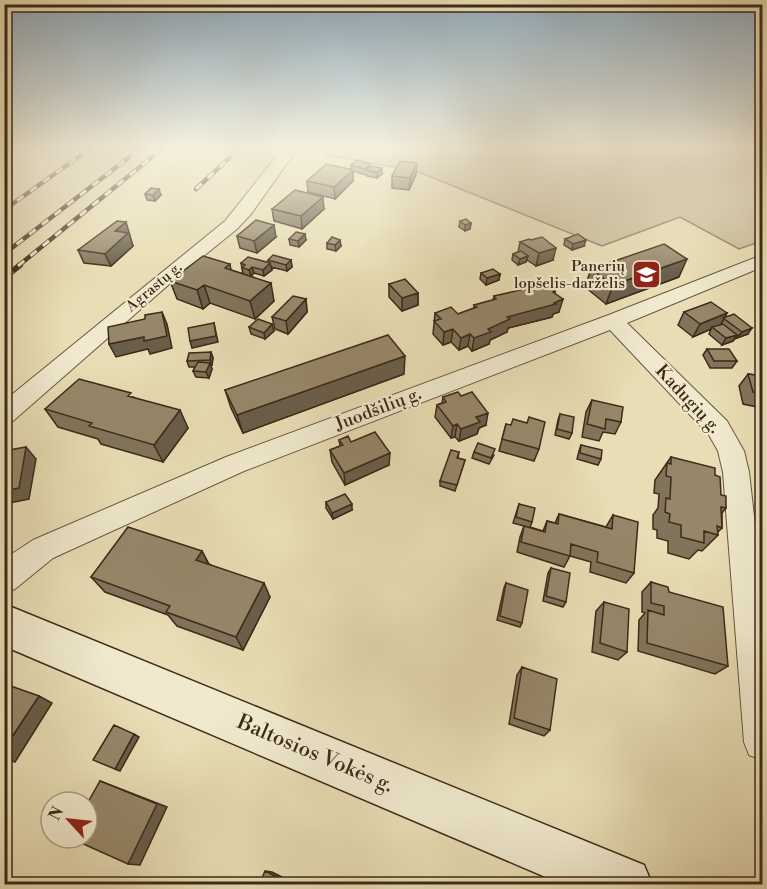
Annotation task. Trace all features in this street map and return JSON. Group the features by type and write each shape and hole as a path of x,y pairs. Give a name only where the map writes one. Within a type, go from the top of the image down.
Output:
{"main road":[{"name":"Baltosios Vokės g.","path":"4,625 625,885"}],"street":[{"name":"Agrastų g.","path":"4,415 158,283 231,225 260,189"},
{"name":"Juodšilių g.","path":"4,579 44,549 235,464 613,321 762,261"},
{"name":"Kadugių g.","path":"613,321 718,428 731,451 736,472 762,742"}],"shaded area":[{"path":"462,189 762,189 762,241 739,249 680,217 602,246"}],"building":[{"path":"150,189 159,189 153,195 145,194"},
{"path":"295,190 323,197 301,216 272,209"},
{"path":"466,219 471,223 465,225 460,221"},
{"path":"256,220 274,225 254,241 237,236"},
{"path":"117,221 126,222 115,231 128,233 105,254 78,250"},
{"path":"296,232 305,234 298,241 289,239"},
{"path":"578,234 586,240 573,244 565,239"},
{"path":"332,237 340,240 335,245 327,243"},
{"path":"542,237 556,248 539,253 520,242 529,239"},
{"path":"664,244 687,259 613,285 591,269"},
{"path":"521,251 528,256 520,259 513,254"},
{"path":"273,255 291,260 286,265 268,260"},
{"path":"203,256 230,264 225,268 271,283 250,301 204,285 197,290 170,281"},
{"path":"248,257 270,263 263,270 252,267 249,270 242,268 245,265 241,263"},
{"path":"493,269 500,274 487,278 481,273"},
{"path":"405,279 418,293 402,298 389,284"},
{"path":"543,281 563,299 554,303 556,304 507,317 510,319 488,329 491,332 474,338 470,334 461,338 453,329 444,332 434,321 441,319 435,313 451,307 458,314 477,307 474,305 496,299 494,296 525,289"},
{"path":"293,296 306,299 286,321 272,317"},
{"path":"711,302 727,313 700,324 684,312"},
{"path":"162,312 167,336 144,341 144,337 109,344 108,327 145,319 145,315"},
{"path":"734,314 752,328 742,332 723,318"},
{"path":"258,319 272,324 264,333 249,327"},
{"path":"214,323 216,336 190,341 188,328"},
{"path":"723,324 737,335 726,338 712,327"},
{"path":"388,335 405,356 237,415 225,390"},
{"path":"707,349 729,349 737,361 714,361"},
{"path":"211,352 210,360 187,361 189,353"},
{"path":"198,362 210,363 206,372 193,371"},
{"path":"748,374 762,376 762,394 753,392"},
{"path":"79,379 131,393 128,396 180,410 154,445 89,426 92,423 45,409"},
{"path":"458,392 461,396 472,392 488,413 476,417 480,422 461,429 457,424 453,426 437,405 446,402 443,397"},
{"path":"592,400 623,407 621,422 606,419 605,429 587,424"},
{"path":"560,414 574,417 572,433 557,429"},
{"path":"529,417 545,422 539,449 502,439 506,424 511,425 513,419 527,423"},
{"path":"375,432 390,453 344,473 330,450 343,445 339,440 348,436 351,442"},
{"path":"478,443 495,449 491,458 474,452"},
{"path":"581,445 602,450 601,459 580,453"},
{"path":"26,447 19,488 4,491 4,451"},
{"path":"451,450 459,452 457,458 465,460 457,485 440,481"},
{"path":"671,457 715,468 715,475 720,477 721,495 726,496 726,508 721,507 722,528 717,526 718,535 704,531 704,543 681,537 681,525 669,522 670,514 665,512 666,498 670,499 671,477 666,476 667,463 671,464"},
{"path":"345,494 352,504 332,513 326,502"},
{"path":"519,504 535,508 532,522 516,517"},
{"path":"559,514 612,529 613,515 638,522 634,573 597,562 598,552 571,544 570,556 521,542 524,526 545,532 547,521 558,524"},
{"path":"128,527 202,551 196,560 264,583 236,637 166,612 170,606 91,577"},
{"path":"551,568 570,573 566,602 546,596"},
{"path":"651,582 668,587 669,592 723,607 728,666 647,643 648,610 664,615 664,606 651,603"},
{"path":"506,583 528,590 522,623 500,616"},
{"path":"604,602 629,609 627,652 600,643"},
{"path":"522,667 557,679 550,730 514,718"},
{"path":"8,685 39,696 4,749 4,691"},
{"path":"114,725 134,734 115,769 93,760"},
{"path":"100,781 157,804 128,864 97,850 99,850 99,790 95,790"},
{"path":"265,871 292,885 259,885"}],"railway":[{"path":"4,210 33,189"},
{"path":"4,254 87,189"},
{"path":"18,266 112,189"},
{"path":"4,278 20,265"}],"place":[{"name":"Panerių lopšelis-darželis","path":"646,275"}]}
